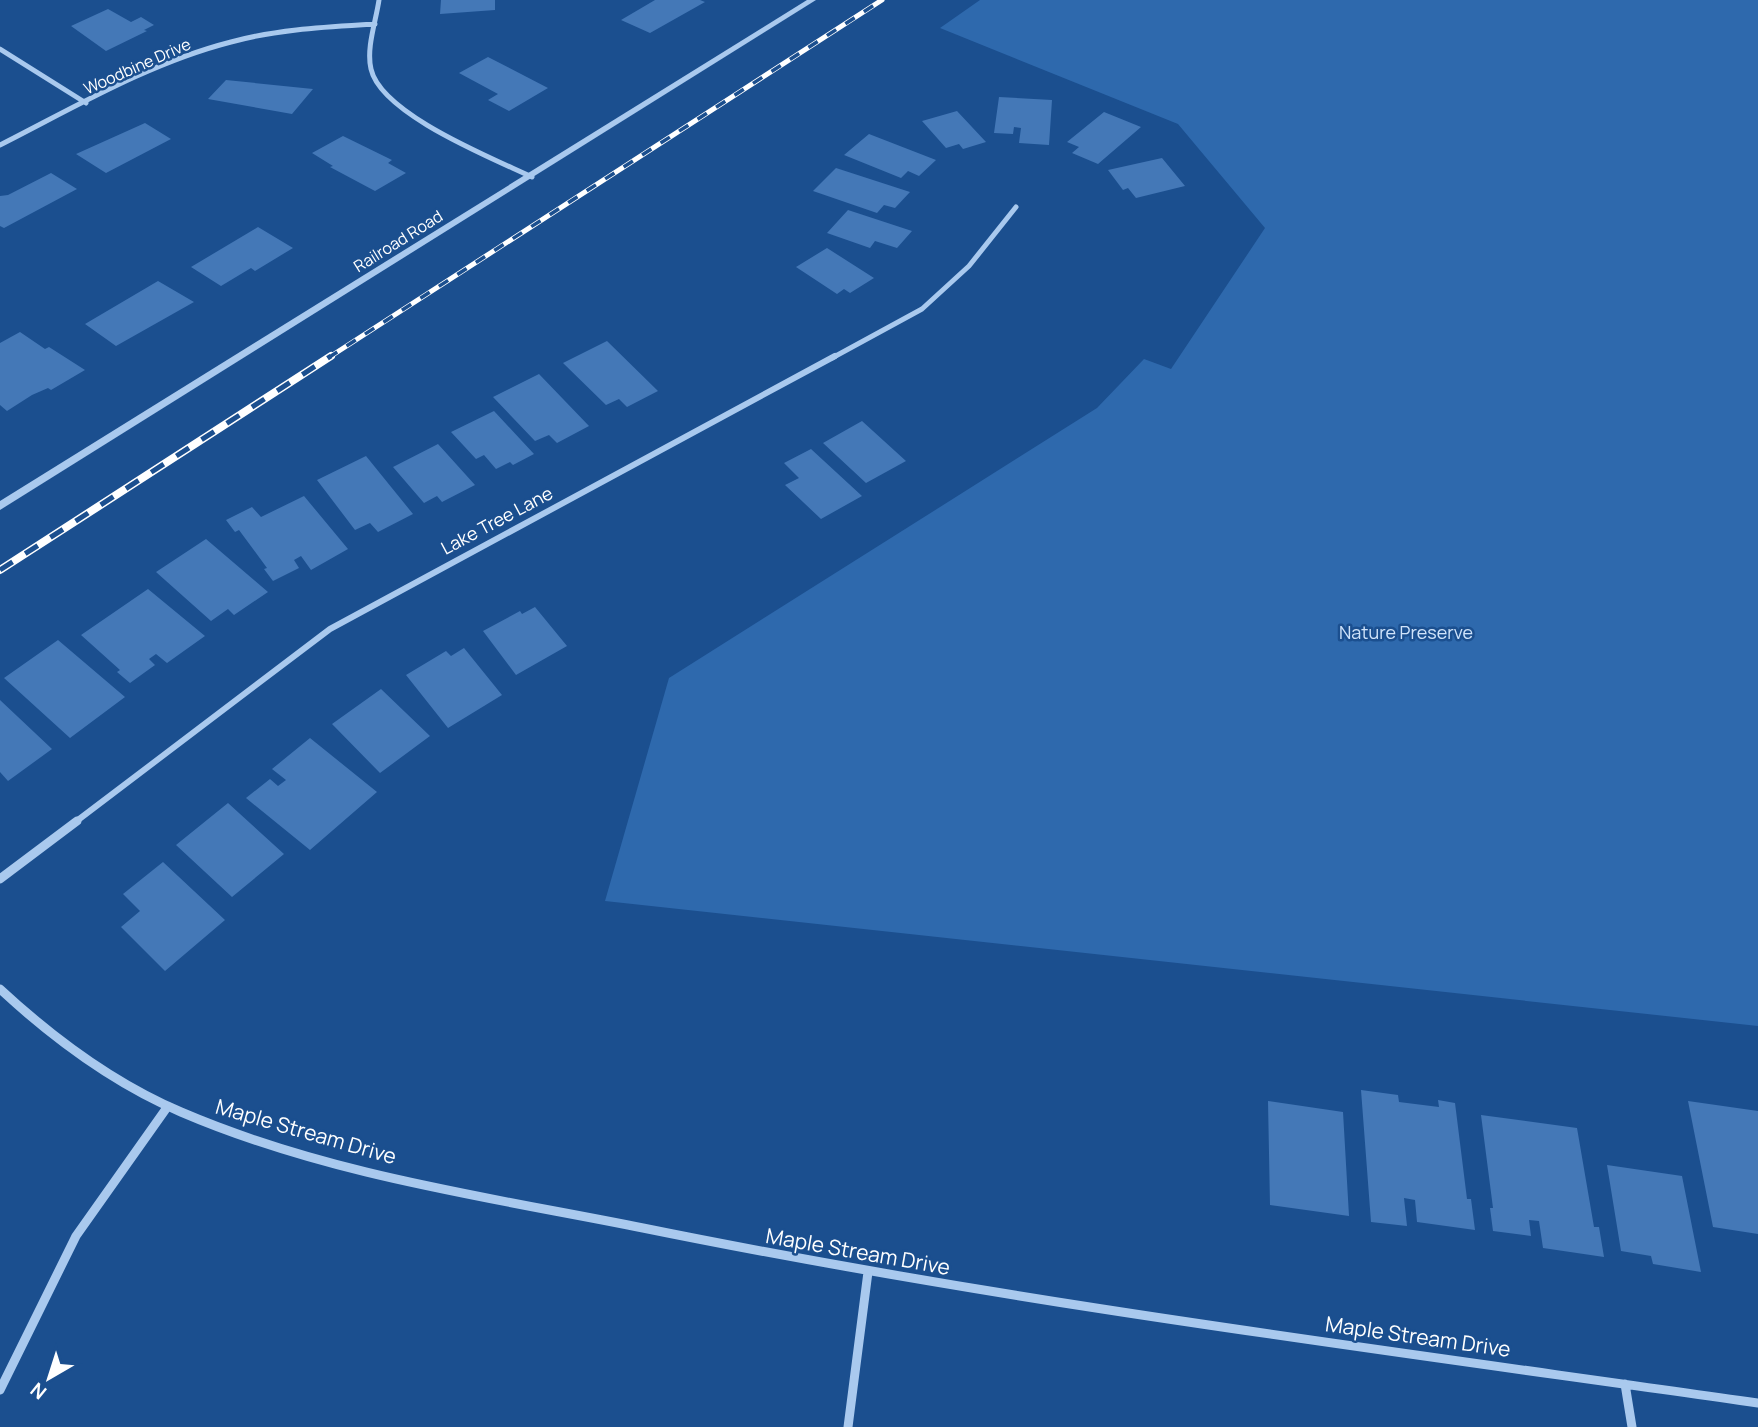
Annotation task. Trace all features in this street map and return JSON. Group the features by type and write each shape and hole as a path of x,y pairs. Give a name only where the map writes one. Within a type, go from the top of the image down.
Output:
{"street":[{"path":"379,0 371,72 386,99 410,116 532,177"},
{"name":"Railroad Road","path":"0,506 532,177 812,0"},
{"name":"Woodbine Drive","path":"0,145 152,70 213,46 290,30 375,24"},
{"path":"0,49 86,103"},
{"name":"Lake Tree Lane","path":"0,880 330,629 922,309 969,266 1016,207"},
{"name":"Maple Stream Drive","path":"0,989 72,1049 112,1077 168,1106 252,1138 381,1173 761,1254 868,1272 1026,1298 1758,1403"},
{"path":"0,1390 76,1236 168,1106"},
{"path":"848,1427 868,1272"},
{"path":"1625,1384 1632,1427"}],"green space":[{"name":"Nature Preserve","path":"980,0 1758,0 1758,1026 605,901 669,678 1097,408 1144,359 1171,369 1265,228 1178,124 940,28"}],"building":[{"path":"441,0 495,0 495,10 440,14"},
{"path":"655,0 705,2 650,33 621,20"},
{"path":"108,9 131,22 141,17 154,25 106,51 71,26"},
{"path":"488,57 548,88 509,111 488,100 498,94 459,73"},
{"path":"226,80 313,89 292,114 208,99"},
{"path":"999,97 1052,100 1049,145 1019,143 1021,128 1014,127 1013,134 994,133"},
{"path":"957,111 986,142 963,149 959,144 946,148 922,121"},
{"path":"1104,112 1141,127 1098,164 1072,153 1079,147 1067,142"},
{"path":"145,123 171,139 106,173 76,154"},
{"path":"869,134 936,160 919,176 908,171 901,178 844,155"},
{"path":"343,136 392,160 388,163 406,173 375,191 330,167 333,166 312,153"},
{"path":"1162,158 1185,186 1136,198 1128,188 1123,190 1108,170"},
{"path":"836,168 910,192 895,208 884,205 877,213 813,191"},
{"path":"51,173 77,189 4,228 0,226 0,196 8,195"},
{"path":"848,210 912,231 897,248 875,241 870,248 827,233"},
{"path":"258,227 293,248 255,271 251,268 221,286 191,267"},
{"path":"827,248 874,278 850,293 844,289 837,294 796,267"},
{"path":"158,281 194,302 116,346 85,324"},
{"path":"20,332 85,370 51,390 48,388 32,395 7,411 0,405 0,343"},
{"path":"607,341 658,391 627,407 619,399 606,405 563,363"},
{"path":"539,374 589,426 557,443 549,435 535,441 493,397"},
{"path":"494,411 534,454 513,465 510,462 496,469 484,455 476,459 451,432"},
{"path":"862,421 906,461 866,483 823,443"},
{"path":"438,444 475,485 442,502 437,496 424,503 393,467"},
{"path":"811,449 862,496 821,519 785,485 799,478 784,463"},
{"path":"366,456 413,514 378,532 370,523 355,530 317,480"},
{"path":"304,496 348,549 311,570 301,556 294,560 299,568 273,581 264,569 267,568 239,530 235,532 226,520 252,507 261,517"},
{"path":"206,539 268,592 234,615 228,609 211,621 156,572"},
{"path":"148,589 205,636 167,663 156,654 149,659 155,665 130,683 117,672 120,670 81,635"},
{"path":"535,607 567,646 516,675 483,631 520,611 522,614"},
{"path":"58,640 125,697 70,738 4,678"},
{"path":"464,648 502,695 448,728 406,675 446,651 451,656"},
{"path":"381,689 430,736 380,773 332,724"},
{"path":"0,700 52,749 8,781 0,772"},
{"path":"310,738 377,792 310,850 246,798 270,779 278,786 286,780 272,769"},
{"path":"228,803 284,854 232,897 176,845"},
{"path":"163,862 225,920 165,971 121,927 140,911 123,894"},
{"path":"1361,1090 1398,1095 1399,1102 1439,1107 1438,1100 1455,1103 1467,1199 1471,1199 1475,1230 1417,1222 1415,1200 1404,1198 1407,1226 1371,1222"},
{"path":"1268,1101 1343,1112 1349,1216 1270,1205"},
{"path":"1688,1101 1758,1111 1758,1234 1713,1227"},
{"path":"1481,1115 1577,1128 1594,1227 1599,1227 1604,1257 1543,1248 1539,1221 1529,1220 1531,1236 1493,1231 1490,1208 1493,1208"},
{"path":"1607,1165 1682,1176 1701,1272 1653,1264 1651,1256 1621,1251"}],"railway":[{"path":"328,358 882,0"},
{"path":"0,570 331,356"}]}
